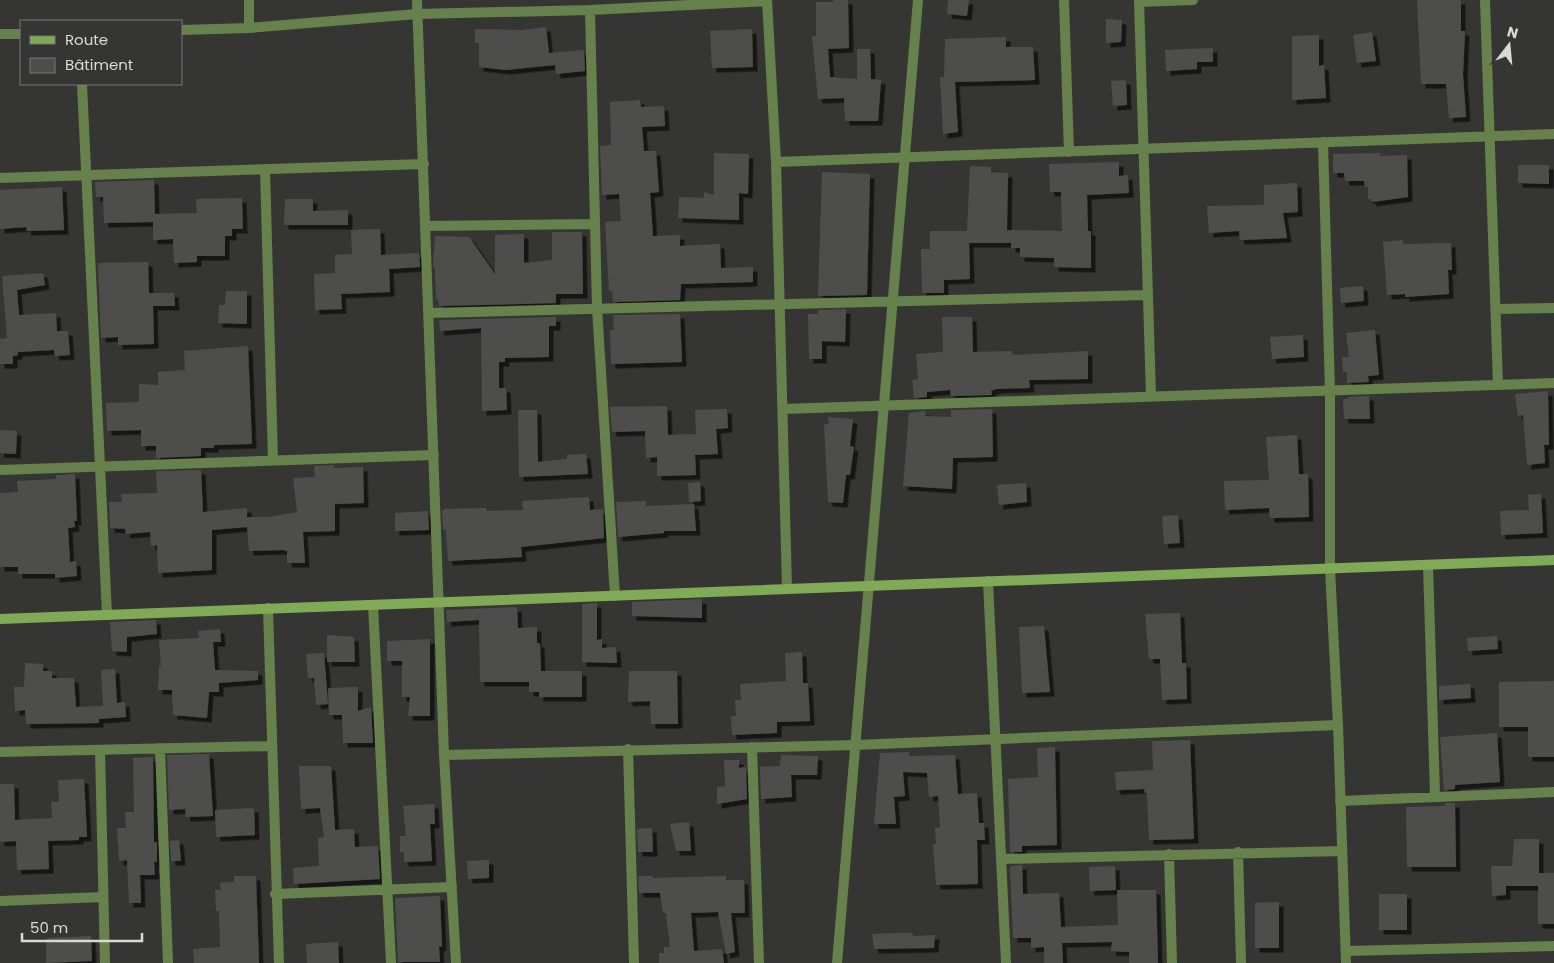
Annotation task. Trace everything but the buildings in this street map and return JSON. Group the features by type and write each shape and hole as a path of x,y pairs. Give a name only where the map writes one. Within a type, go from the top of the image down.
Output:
{"street":[{"path":"249,0 250,28"},
{"path":"417,0 444,755 456,963"},
{"path":"537,0 537,11"},
{"path":"182,30 250,28 418,14 590,10 641,4 767,0 776,162 787,589"},
{"path":"837,963 918,0"},
{"path":"1064,0 1069,152"},
{"path":"1151,396 1139,1 1193,0"},
{"path":"1485,0 1498,385"},
{"path":"590,10 597,308 615,596"},
{"path":"0,34 20,34"},
{"path":"82,85 107,615"},
{"path":"776,162 1554,134"},
{"path":"1324,142 1330,392 1330,569 1338,726 1346,963"},
{"path":"0,178 424,164"},
{"path":"265,169 273,460"},
{"path":"426,226 595,224"},
{"path":"429,313 1148,295"},
{"path":"1496,309 1554,308"},
{"path":"783,409 884,404 1554,384"},
{"path":"0,470 101,465 434,455"},
{"path":"0,619 1554,560"},
{"path":"1428,565 1435,796"},
{"path":"988,582 997,740 1006,963"},
{"path":"373,605 389,888 391,963"},
{"path":"268,608 275,894 279,963"},
{"path":"444,755 628,749 855,745 1338,726"},
{"path":"0,752 272,746"},
{"path":"752,747 759,963"},
{"path":"160,748 168,963"},
{"path":"628,749 634,963"},
{"path":"100,750 105,963"},
{"path":"1340,800 1554,792"},
{"path":"1002,859 1342,851"},
{"path":"1238,852 1241,963"},
{"path":"1169,854 1172,963"},
{"path":"275,894 452,886"},
{"path":"0,901 103,897"},
{"path":"1346,951 1554,946"}]}
